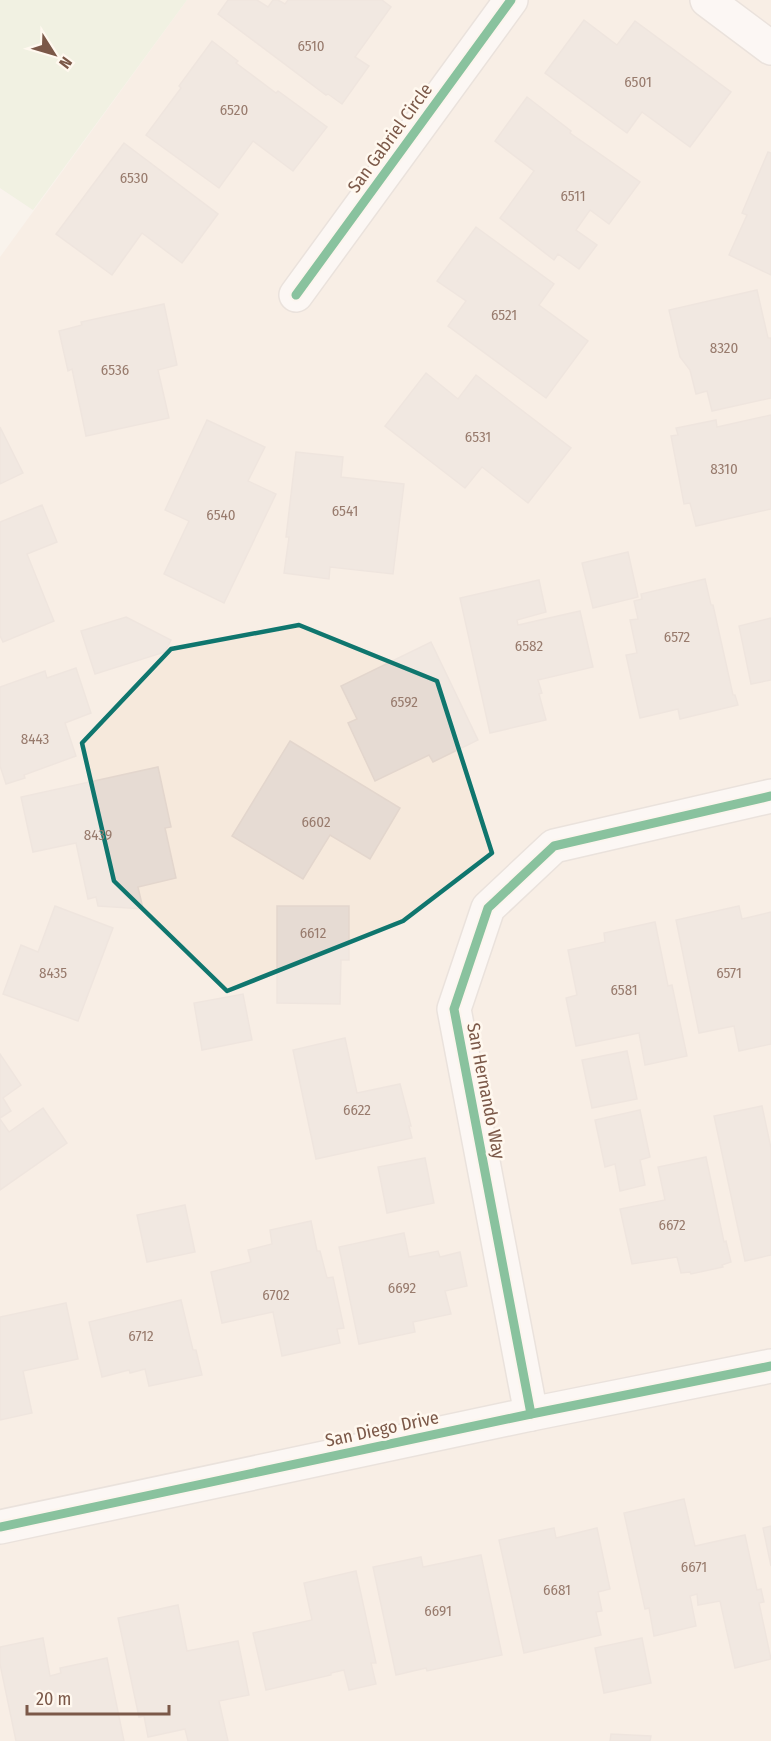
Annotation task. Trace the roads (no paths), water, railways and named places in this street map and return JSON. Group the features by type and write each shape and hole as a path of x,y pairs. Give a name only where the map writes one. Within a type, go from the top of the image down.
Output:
{"street":[{"name":"San Gabriel Circle","path":"296,295 511,0"},
{"path":"707,0 771,48"},
{"name":"San Hernando Way","path":"531,1414 454,1009 488,908 554,846 771,796"},
{"name":"San Diego Drive","path":"0,1527 531,1414 771,1366"}]}
